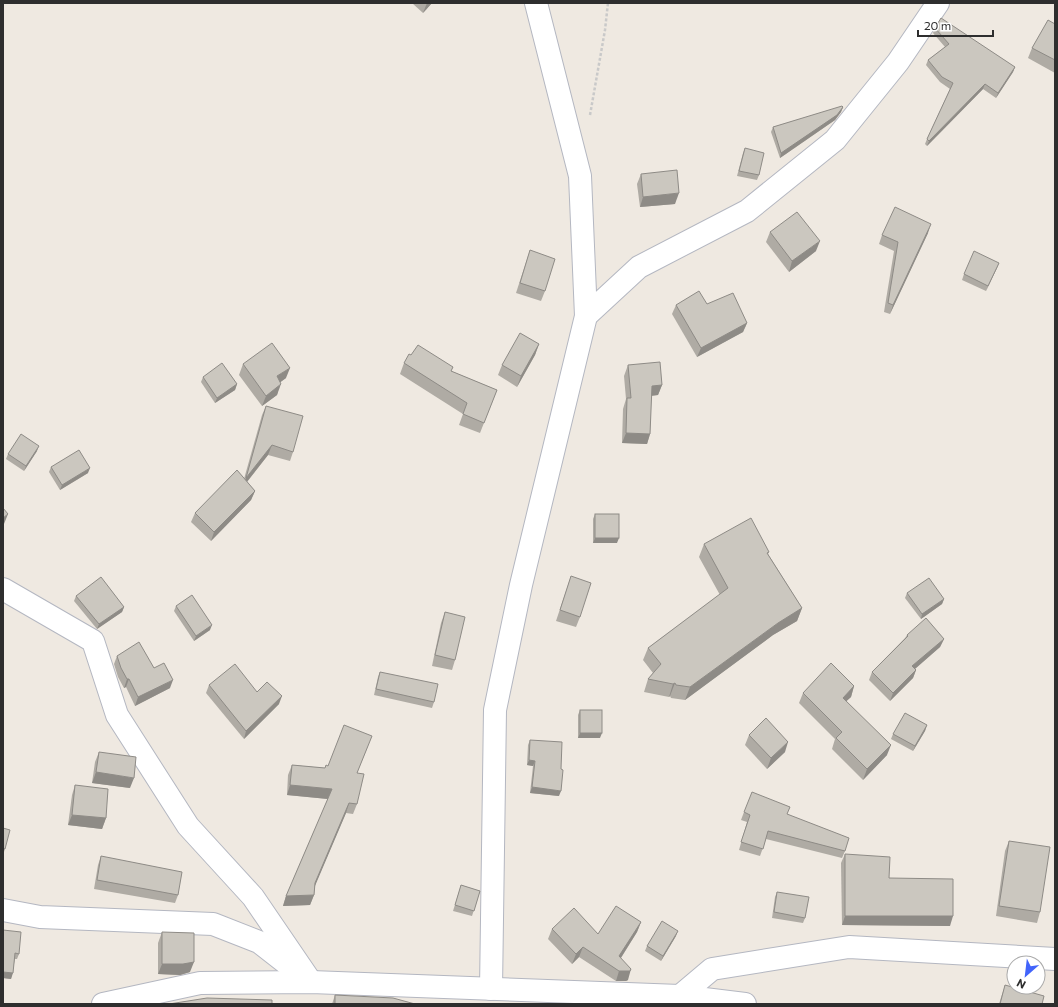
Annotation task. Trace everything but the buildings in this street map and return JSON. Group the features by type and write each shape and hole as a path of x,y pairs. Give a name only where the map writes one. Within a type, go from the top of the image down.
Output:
{"street":[{"path":"491,989 495,710 521,585 586,316 580,176 536,3"},
{"path":"586,316 640,267 747,211 835,140 898,62 938,3"},
{"path":"3,589 93,641 117,715 188,826 253,897 311,982"},
{"path":"3,910 40,917 213,924 258,942 311,982"},
{"path":"680,996 712,969 849,947 1055,959"},
{"path":"103,1004 200,983 311,982 680,996 745,1004"}],"path":[{"path":"589,122 605,30 608,3"}]}
